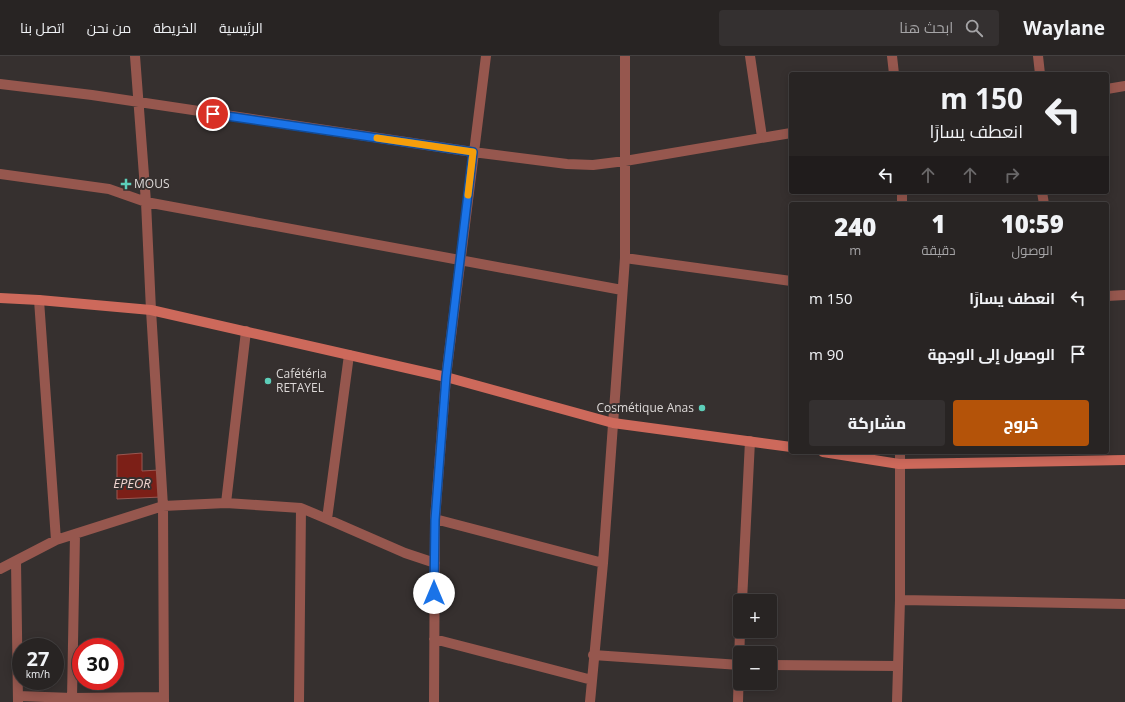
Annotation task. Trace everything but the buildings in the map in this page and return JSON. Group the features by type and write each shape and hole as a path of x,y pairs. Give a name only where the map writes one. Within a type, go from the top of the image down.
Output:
{"street":[{"path":"16,561 18,699 164,699 163,506 146,202 134,56"},
{"path":"434,702 435,520 446,377 486,56"},
{"path":"590,702 593,655 603,563 625,258 625,56"},
{"path":"750,56 762,137"},
{"path":"892,56 894,72"},
{"path":"1038,56 1040,72"},
{"path":"0,84 137,102 473,152 567,164 593,165 625,161 789,133"},
{"path":"1109,89 1125,86"},
{"path":"0,174 109,189 146,202 622,290"},
{"path":"625,258 789,281"},
{"path":"1109,296 1125,295"},
{"path":"0,298 151,310 446,377 613,423 789,447"},
{"path":"39,300 56,540"},
{"path":"226,503 246,331"},
{"path":"327,518 349,355"},
{"path":"742,594 750,441"},
{"path":"836,454 899,464 1125,460"},
{"path":"897,702 900,600 900,454"},
{"path":"0,569 56,540 163,506 226,503 301,508 405,553 434,563"},
{"path":"299,702 301,508"},
{"path":"435,520 603,563"},
{"path":"72,698 75,534"},
{"path":"900,600 1125,604"},
{"path":"434,639 592,680"},
{"path":"593,655 733,665"},
{"path":"777,665 898,666"},
{"path":"738,690 738,702"}],"water":[{"name":"EPEOR","path":"142,453 142,471 159,470 161,497 117,499 117,455"}],"slow traffic":[{"path":"377,138 473,152 468,195"}],"place":[{"name":"MOUS","path":"126,184"},
{"name":"Cafétéria RETAYEL","path":"268,381"},
{"name":"Cosmétique Anas","path":"702,408"}],"route":[{"path":"213,114 473,152 446,377 435,520 434,593"}]}
